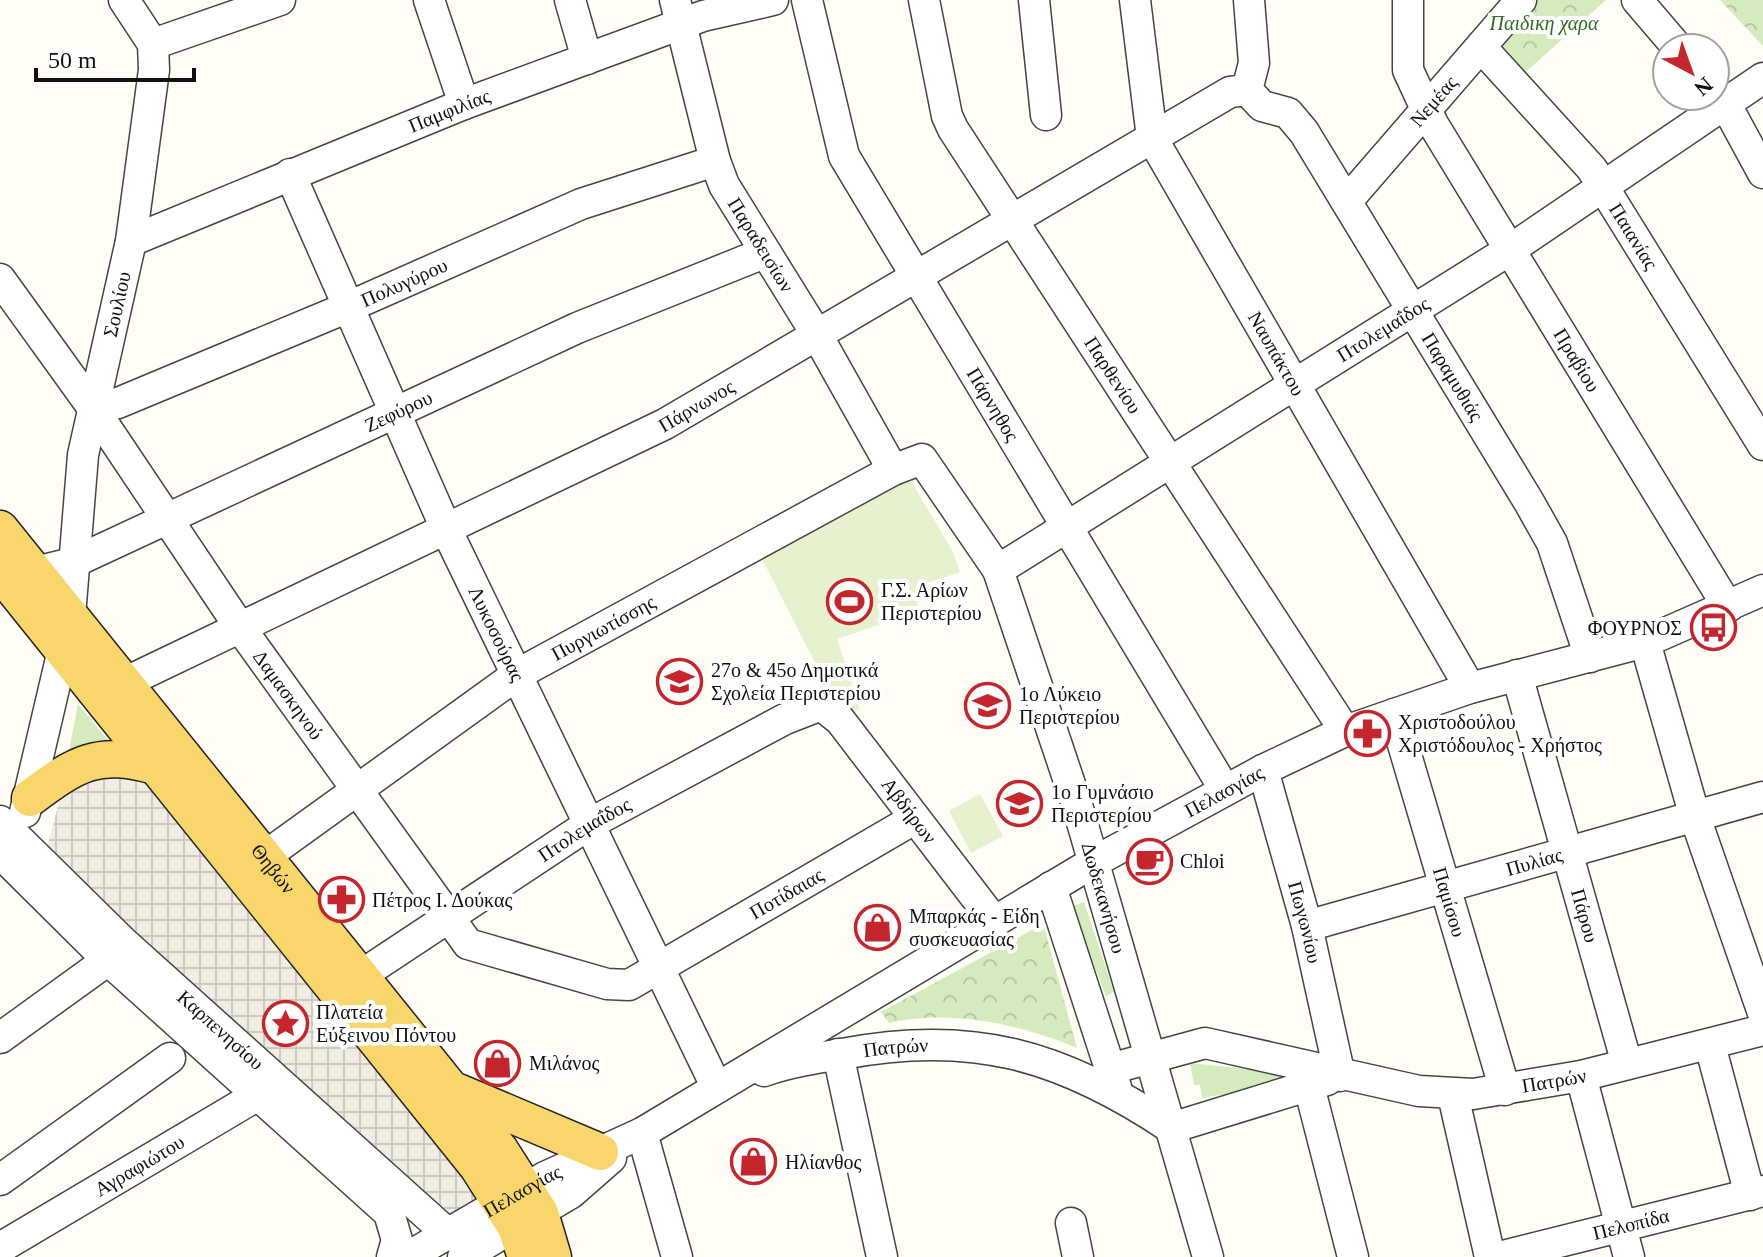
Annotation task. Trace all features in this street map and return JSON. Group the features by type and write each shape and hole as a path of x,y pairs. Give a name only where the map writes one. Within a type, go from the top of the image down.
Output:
{"main road":[{"name":"Θηβών","path":"0,529 17,572 66,633 155,766 553,1257"},
{"name":"Θηβών","path":"66,633 124,683 500,1150 522,1217"},
{"path":"30,798 56,779 97,760 117,757 155,766"},
{"path":"451,1089 600,1152"}],"street":[{"path":"124,0 153,44 239,7 280,0"},
{"path":"429,0 464,104"},
{"path":"570,0 587,59"},
{"name":"Παμφιλίας","path":"131,241 464,104 587,59 678,12 773,0"},
{"name":"Πάρνηθος","path":"807,0 836,136 844,156 1225,790"},
{"name":"Παρθενίου","path":"924,0 947,116 1345,731"},
{"path":"1034,0 1046,115"},
{"name":"Ναυπάκτου","path":"1135,0 1152,138 1470,688"},
{"path":"1247,90 1254,63 1249,0"},
{"name":"Πραβίου","path":"1408,0 1408,70 1427,112 1728,607"},
{"name":"Νεμέας","path":"1347,201 1521,0"},
{"path":"1637,0 1664,32"},
{"name":"Παραδεισίων","path":"678,12 715,161 724,185 817,335 893,470"},
{"name":"Σουλίου","path":"3,844 30,798 66,633 83,455 131,241 154,70 153,44"},
{"name":"Παιανίας","path":"1481,47 1592,169 1763,445"},
{"name":"Πτολεμαΐδος","path":"1731,93 1763,78"},
{"name":"Πάρνωνος","path":"124,683 665,424 1230,92 1247,90"},
{"name":"Παραμυθιάς","path":"1247,90 1262,106 1288,113 1347,201 1411,313 1552,543 1590,657"},
{"name":"Πτολεμαΐδος","path":"998,570 1511,249 1604,188 1703,112"},
{"path":"1729,112 1763,173"},
{"name":"Πολυγύρου","path":"93,408 118,403 346,308 593,199 715,161"},
{"name":"Λυκοσούρας","path":"290,174 346,308 447,531 717,1088"},
{"name":"Ζεφύρου","path":"17,572 72,563 577,328 764,253"},
{"name":"Δαμασκηνού","path":"0,279 93,408 239,626 468,944 607,984 629,985 658,971"},
{"name":"Πυργιωτίσσης","path":"264,857 518,674 893,470 922,459"},
{"name":"Δωδεκανήσου","path":"922,459 998,570 1077,805 1208,1257"},
{"name":"Πελασγίας","path":"522,1217 600,1152 642,1133 1092,863 1263,770 1345,731 1470,688 1645,642 1763,590"},
{"path":"1645,642 1695,817 1763,1013"},
{"name":"Πάρου","path":"1517,675 1627,1064"},
{"name":"Πτολεμαΐδος","path":"360,976 447,915 591,823 785,719 821,705"},
{"name":"Αβδήρων","path":"821,705 840,720 994,921"},
{"name":"Παμίσου","path":"1394,714 1505,1090"},
{"name":"Πωγωνίου","path":"1263,770 1307,926 1340,1076"},
{"name":"Πυλίας","path":"1307,926 1763,797"},
{"name":"Ποτίδαιας","path":"658,971 914,819"},
{"name":"Καρπενησίου","path":"3,844 266,1086 456,1245"},
{"path":"1051,887 1114,1082 1171,1128"},
{"path":"0,1038 116,951"},
{"name":"Πατρών","path":"717,1088 784,1064 895,1043 961,1044 1033,1059 1114,1082 1150,1058 1205,1043 1340,1076 1453,1095 1505,1090 1581,1076 1763,1030"},
{"path":"1710,1045 1756,1193"},
{"path":"838,1054 882,1257"},
{"path":"0,1180 170,1058"},
{"name":"Πατρών","path":"1171,1128 1340,1076"},
{"path":"1581,1076 1629,1257"},
{"name":"Καρπενησίου","path":"266,1086 389,1213 397,1240 392,1257"},
{"name":"Αγραφιώτου","path":"0,1248 266,1086"},
{"path":"1309,1086 1353,1257"},
{"path":"1453,1095 1490,1257"},
{"path":"642,1133 677,1257"},
{"name":"Πελασγίας","path":"408,1257 456,1245 571,1193 642,1133"},
{"name":"Πελοπίδα","path":"1499,1257 1756,1193"},
{"path":"1071,1223 1078,1257"}],"green space":[{"name":"Παιδικη χαρα","path":"1533,0 1606,0 1519,78 1493,48"},
{"path":"1720,0 1763,0 1763,46"},
{"name":"Γ.Σ. Αρίων Περιστερίου","path":"911,481 952,550 960,572 924,584 926,590 915,594 919,611 837,639 860,709 845,715 831,694 760,555 881,492"},
{"path":"78,704 108,740 68,756"},
{"path":"980,794 1003,836 971,853 949,811"},
{"path":"1084,902 1114,992 1106,996 1071,907"},
{"path":"1034,929 1045,930 1077,1048 1032,1032 984,1021 936,1018 889,1023 881,1012"},
{"path":"1190,1063 1297,1074 1297,1082 1202,1098 1200,1085 1194,1085"}],"shaded area":[{"name":"Πλατεία Εύξεινου Πόντου","path":"111,768 144,778 475,1189 479,1201 453,1222 44,859 62,791"}],"place":[{"name":"Γ.Σ. Αρίων Περιστερίου","path":"850,602"},
{"name":"ΦΟΥΡΝΟΣ","path":"1713,628"},
{"name":"27ο & 45ο Δημοτικά Σχολεία Περιστερίου","path":"680,681"},
{"name":"1ο Λύκειο Περιστερίου","path":"988,706"},
{"name":"Χριστοδούλου Χριστόδουλος - Χρήστος","path":"1367,733"},
{"name":"1ο Γυμνάσιο Περιστερίου","path":"1020,804"},
{"name":"Chloi","path":"1149,861"},
{"name":"Πέτρος Ι. Δούκας","path":"341,900"},
{"name":"Μπαρκάς - Είδη συσκευασίας","path":"878,927"},
{"name":"Πλατεία Εύξεινου Πόντου","path":"285,1024"},
{"name":"Μιλάνος","path":"498,1063"},
{"name":"Ηλίανθος","path":"754,1162"}]}
